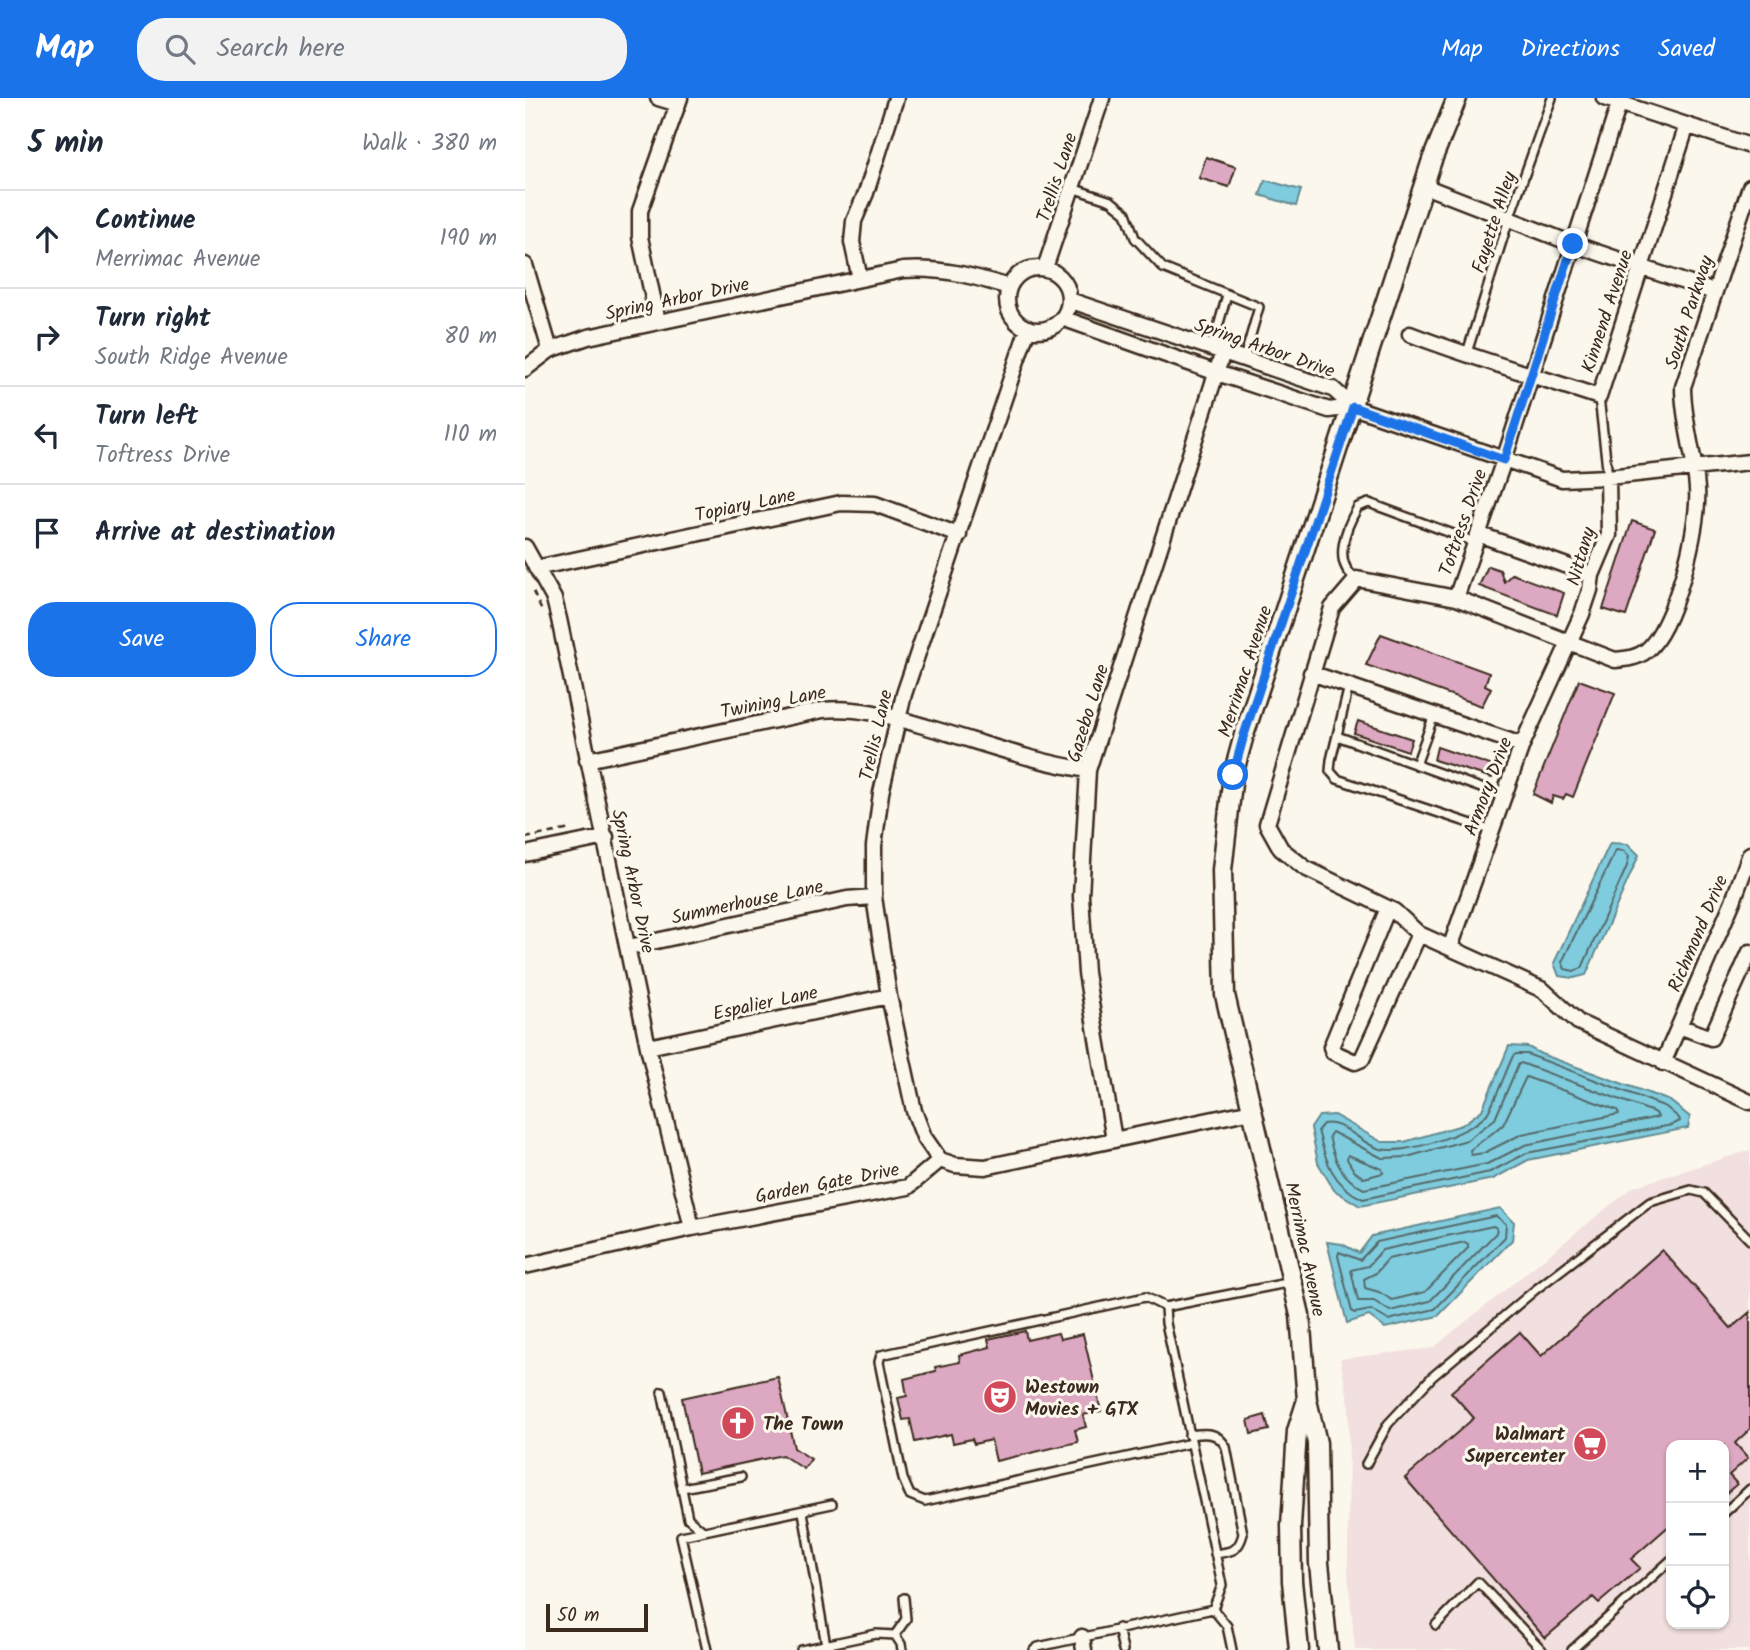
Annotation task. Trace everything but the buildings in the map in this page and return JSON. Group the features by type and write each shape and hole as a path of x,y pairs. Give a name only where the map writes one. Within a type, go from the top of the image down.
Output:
{"street":[{"path":"658,98 679,101 640,211 641,237 658,322"},
{"path":"860,279 852,242 854,222 896,98"},
{"name":"Trellis Lane","path":"1045,268 1102,98"},
{"name":"Merrimac Avenue","path":"1328,1650 1319,1563 1317,1443 1307,1400 1300,1315 1226,995 1222,870 1233,775 1244,735 1424,187 1457,98"},
{"path":"1604,98 1620,101 1750,146"},
{"name":"Toftress Drive","path":"1455,598 1504,460 1620,101"},
{"name":"Kinnend Avenue","path":"1410,334 1466,356 1599,397 1687,125"},
{"path":"1424,187 1573,244 1714,292"},
{"name":"South Parkway","path":"1357,579 1455,598 1605,657 1623,659 1644,653 1662,634 1694,538 1698,510 1683,387 1750,187"},
{"path":"525,265 550,350"},
{"name":"Spring Arbor Drive","path":"525,369 550,350 588,337 903,270 926,268 965,274 1009,287"},
{"path":"1045,268 1065,284 1069,300 1062,318 1047,328 1028,328 1012,316 1008,307 1009,287 1020,273 1045,268"},
{"name":"Spring Arbor Drive","path":"1069,300 1333,389 1353,407"},
{"name":"Spring Arbor Drive","path":"1062,318 1329,410 1353,407"},
{"name":"Trellis Lane","path":"940,1160 924,1138 914,1111 889,996 874,897 876,833 881,793 904,694 1028,328"},
{"name":"Gazebo Lane","path":"1114,1140 1086,973 1081,896 1088,770 1217,373 1218,350"},
{"path":"1353,407 1562,479 1608,477 1750,462"},
{"name":"Nittany","path":"1570,642 1590,590 1592,575 1609,535 1608,477"},
{"name":"Topiary Lane","path":"536,568 849,502 875,504 959,535"},
{"path":"1477,538 1592,575"},
{"name":"Spring Arbor Drive","path":"525,547 554,599 559,619 648,1047 692,1228"},
{"path":"1357,579 1332,608 1267,824 1281,849 1305,868 1388,908 1419,934 1543,990 1578,1022 1750,1102"},
{"name":"Armory Drive","path":"1450,948 1522,745 1570,642"},
{"path":"1311,673 1522,745"},
{"name":"Twining Lane","path":"587,760 823,709 844,707 899,719 1058,765 1088,770"},
{"path":"525,854 606,837"},
{"name":"Richmond Drive","path":"1663,1063 1750,855"},
{"name":"Summerhouse Lane","path":"629,947 848,899 874,897"},
{"path":"1388,908 1331,1047 1333,1052 1355,1062 1362,1059 1419,934"},
{"path":"1679,1026 1711,1038 1750,951"},
{"name":"Espalier Lane","path":"648,1047 889,996"},
{"path":"940,1160 955,1165 985,1167 1252,1111"},
{"name":"Garden Gate Drive","path":"525,1266 692,1228 908,1187 940,1160"},
{"name":"Merrimac Avenue","path":"1299,1650 1292,1581 1291,1526 1297,1431 1307,1400"}],"lane":[{"name":"Fayette Alley","path":"1466,356 1509,219 1552,98"},
{"path":"1072,188 1111,201 1126,213 1135,238 1163,268 1259,307 1244,359"},
{"path":"1218,350 1227,295"},
{"path":"1599,397 1608,477"},
{"path":"1357,579 1347,573 1342,545 1358,507 1369,503 1477,538"},
{"path":"1349,685 1330,772 1337,779 1490,830"},
{"path":"1416,765 1434,715"},
{"path":"1337,736 1503,796"},
{"path":"1366,1464 1388,1424 1432,1377 1535,1290 1650,1202 1691,1190 1704,1194 1750,1240"},
{"path":"1215,1554 1234,1550 1240,1545 1243,1534 1226,1447 1220,1437 1211,1433 925,1500 910,1495 903,1479 879,1362 881,1355 1145,1297 1165,1307 1292,1282"},
{"path":"1165,1307 1222,1586 1213,1609"},
{"path":"661,1392 688,1518 703,1531"},
{"path":"682,1488 741,1477"},
{"path":"1729,1508 1750,1489"},
{"path":"707,1650 681,1536 832,1504"},
{"path":"803,1512 825,1645"},
{"path":"1572,1650 1666,1565"},
{"path":"1436,1625 1478,1582 1542,1650"},
{"path":"895,1635 906,1619 904,1598"},
{"path":"1034,1650 1038,1647 1083,1644 1118,1628 1213,1609"},
{"path":"1213,1609 1227,1626 1232,1650"},
{"path":"1118,1628 1123,1650"},
{"path":"801,1650 876,1634 895,1635"},
{"path":"895,1635 902,1650"}],"path":[{"path":"533,591 543,613"},
{"path":"525,838 576,828"}],"shaded area":[{"path":"1750,1150 1750,1650 1355,1650 1348,1573 1349,1404 1340,1359 1433,1348 1633,1187"}],"water":[{"path":"1265,180 1301,190 1296,206 1260,195"},
{"path":"1610,843 1628,844 1639,855 1586,975 1574,978 1559,976 1554,963"},
{"path":"1509,1046 1528,1047 1670,1101 1690,1117 1688,1128 1528,1160 1493,1179 1360,1206 1334,1190 1318,1163 1311,1128 1319,1116 1334,1115 1382,1142 1404,1142 1462,1125 1482,1110"},
{"path":"1500,1208 1514,1222 1512,1240 1438,1316 1385,1328 1369,1316 1347,1323 1327,1242 1342,1244 1359,1253 1372,1236"}],"place":[{"name":"Westown Movies + GTX","path":"1000,1397"},
{"name":"The Town","path":"738,1423"},
{"name":"Walmart Supercenter","path":"1590,1444"}],"route":[{"path":"1233,775 1353,407 1504,460 1573,244"}]}
